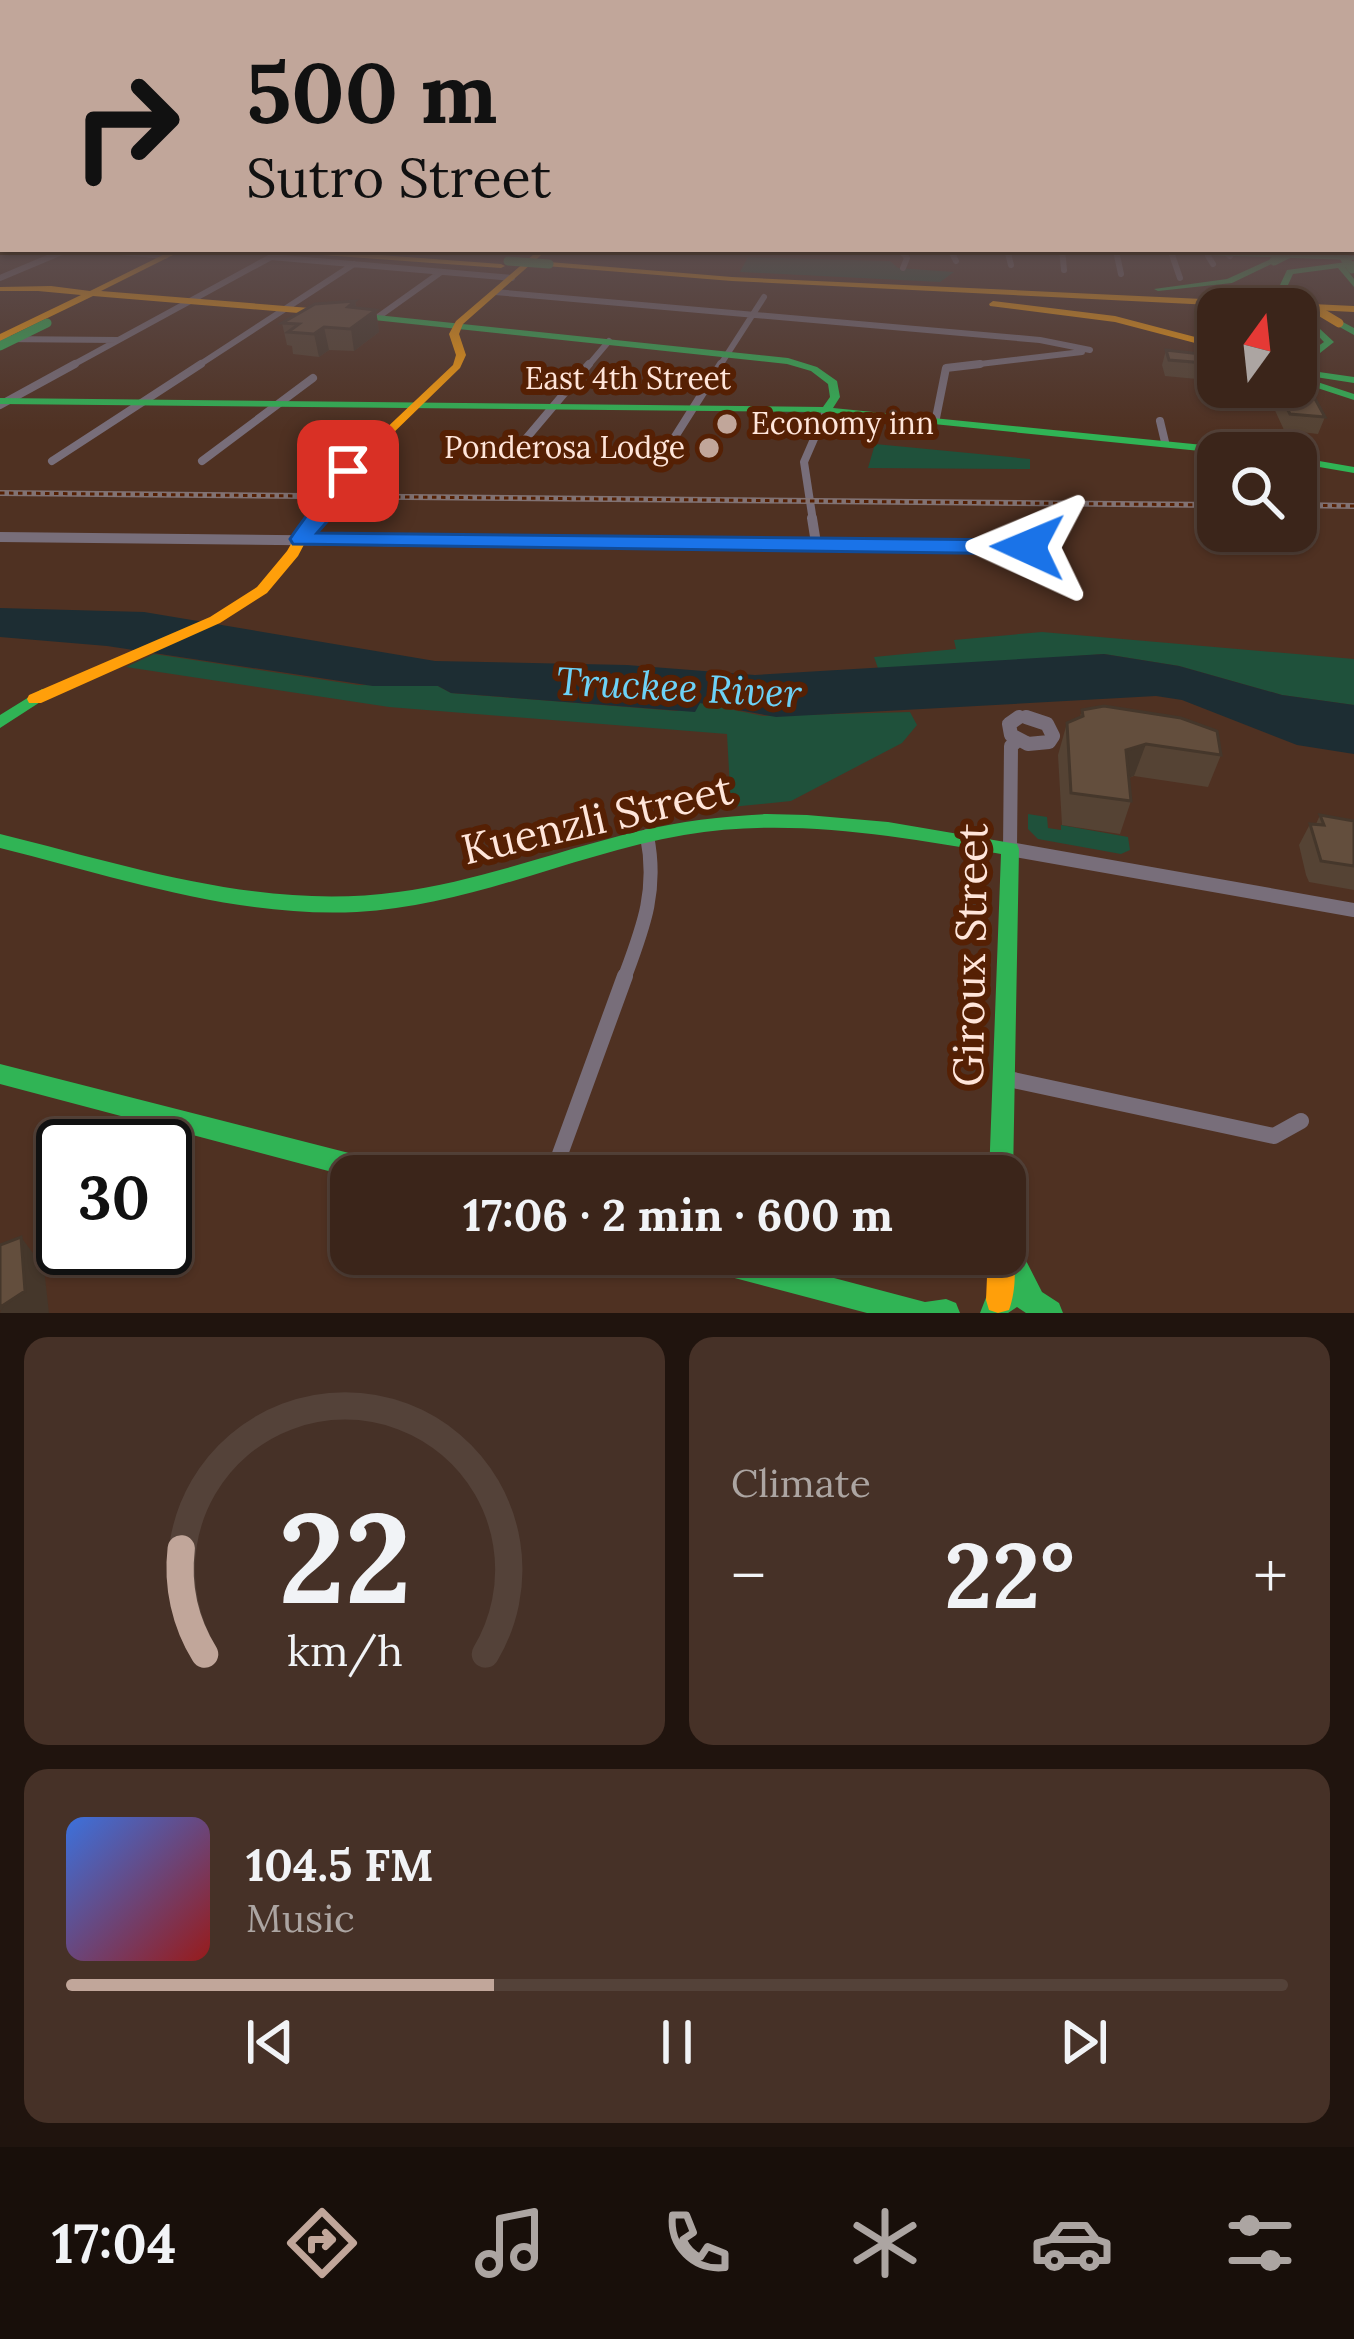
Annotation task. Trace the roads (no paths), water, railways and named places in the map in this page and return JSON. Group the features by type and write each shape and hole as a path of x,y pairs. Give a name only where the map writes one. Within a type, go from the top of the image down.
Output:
{"main road":[{"path":"2,340 57,308"},
{"path":"41,322 60,308"},
{"path":"2,340 69,308"},
{"path":"290,308 788,361 824,375 836,392 827,409"},
{"path":"457,325 476,308"},
{"path":"1025,308 1135,323 1197,340"},
{"path":"1323,308 1352,317"},
{"path":"1317,313 1352,317"},
{"path":"0,723 35,699 215,620 262,590 317,515 333,503 344,478 460,362 457,325"},
{"path":"1317,330 1329,342 1317,351"},
{"path":"1317,376 1354,380"},
{"path":"1317,382 1354,397"},
{"name":"East 4th Street","path":"3,402 827,409 1197,446"},
{"path":"1317,464 1354,470"},
{"name":"Kuenzli Street","path":"0,841 249,898 320,905 449,890 647,836 733,821 808,817 1010,849"},
{"name":"Giroux Street","path":"1001,1155 1010,849"},
{"path":"0,1074 330,1160"},
{"path":"773,1275 919,1313"},
{"path":"994,1309 999,1275"},
{"path":"1018,1275 1049,1313"},
{"path":"994,1309 1017,1292 1030,1295"},
{"path":"931,1313 946,1313"}],"street":[{"path":"3,402 177,308"},
{"path":"52,460 287,308"},
{"path":"378,317 390,308"},
{"path":"678,308 1040,340 1090,350 946,368 936,418"},
{"path":"659,462 757,308"},
{"path":"2,340 122,340"},
{"path":"508,460 609,341"},
{"path":"202,461 313,379"},
{"path":"816,543 804,462 827,409"},
{"path":"1160,422 1165,442"},
{"path":"0,536 1040,548"},
{"name":"Giroux Street","path":"1010,849 1011,746 1018,740"},
{"path":"560,1155 652,903 654,871 647,836"},
{"name":"Kuenzli Street","path":"1010,849 1354,910"},
{"path":"1004,1078 1274,1136 1300,1121"}],"water":[{"name":"Truckee River","path":"0,608 144,612 435,661 627,665 755,675 1104,654 1179,666 1282,695 1354,705 1354,754 1297,745 1182,700 1156,696 776,717 700,703 695,712 451,693 438,686 373,686 107,646 0,637"}],"railway":[{"path":"0,493 1197,505"},
{"path":"1317,505 1354,506"}],"place":[{"name":"Economy inn","path":"727,424"},
{"name":"Ponderosa Lodge","path":"709,448"}]}
